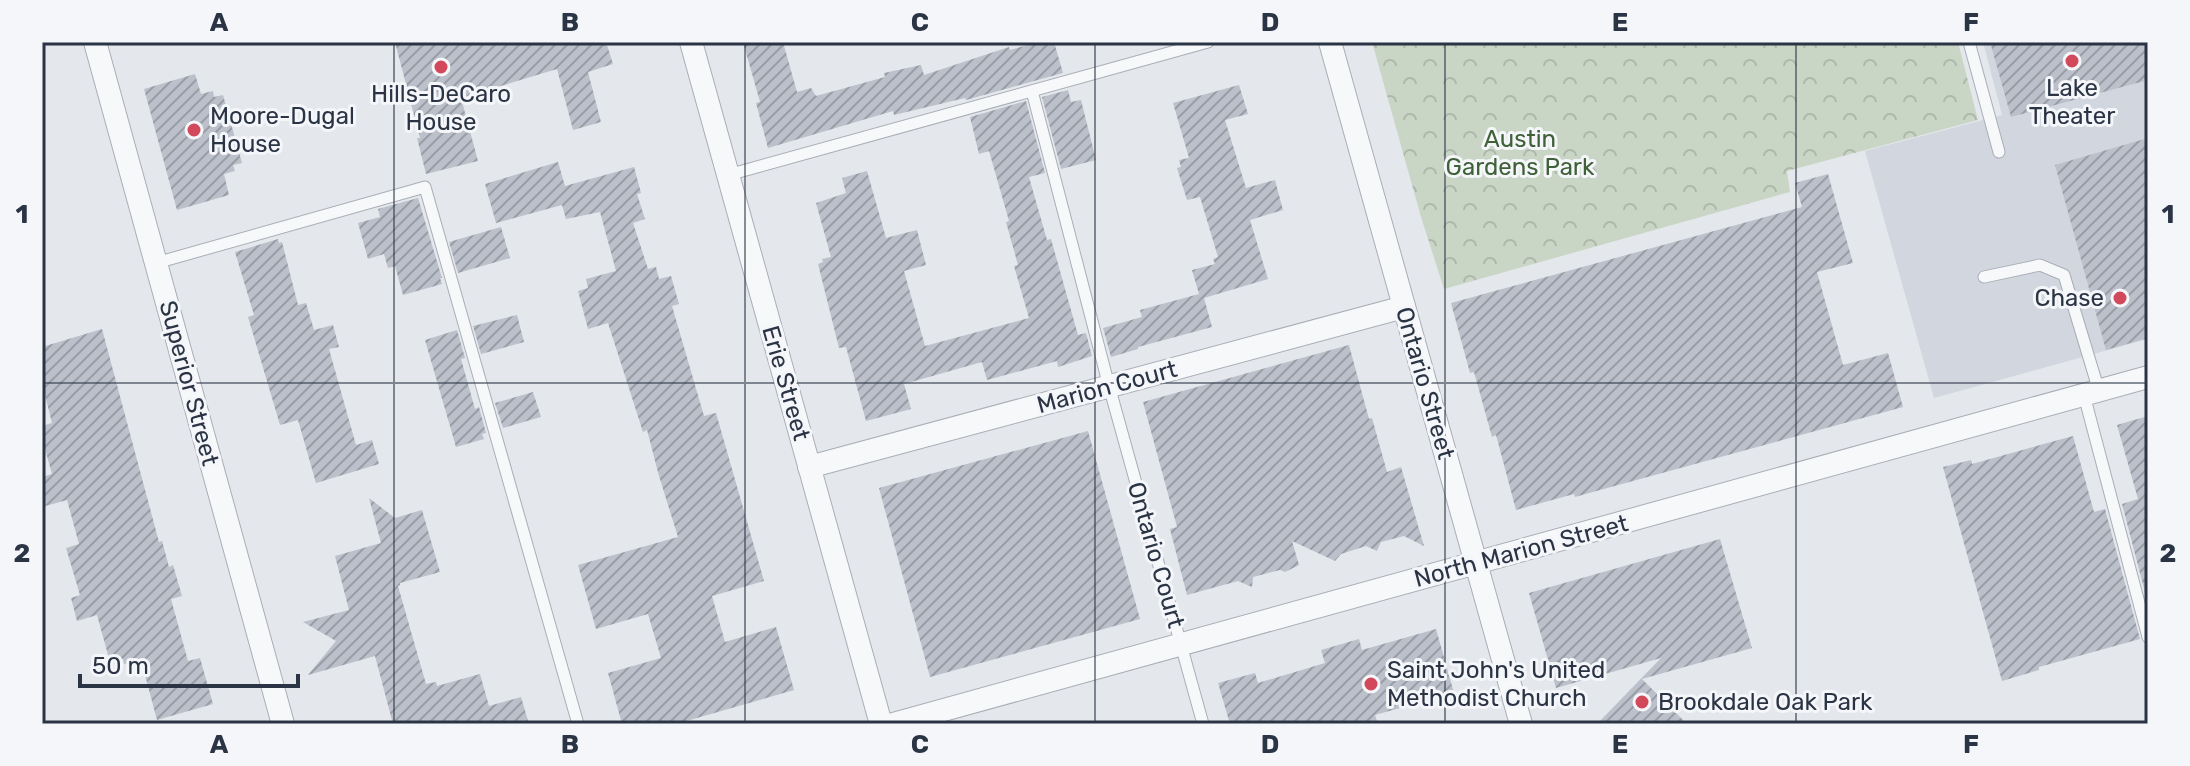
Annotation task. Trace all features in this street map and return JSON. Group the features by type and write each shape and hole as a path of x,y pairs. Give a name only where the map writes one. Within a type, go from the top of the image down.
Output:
{"street":[{"name":"Superior Street","path":"95,42 283,724"},
{"name":"Erie Street","path":"691,42 881,724"},
{"name":"Ontario Street","path":"1330,42 1521,724"},
{"name":"Marion Court","path":"809,467 1404,307"},
{"name":"North Marion Street","path":"893,724 2148,377"}],"lane":[{"path":"728,175 1208,42"},
{"path":"1969,42 1999,152"},
{"name":"Ontario Court","path":"1032,91 1109,386 1203,724"},
{"path":"156,263 425,187 578,724"},
{"path":"1984,277 2040,265 2064,275 2148,637"}],"shaded area":[{"path":"1983,42 2148,42 2148,339 1934,398 1865,151 2002,115"}],"green space":[{"name":"Austin Gardens Park","path":"1372,42 1958,42 1978,120 1787,171 1790,192 1444,289"}],"building":[{"path":"395,42 606,42 613,64 588,72 601,122 573,130 557,69 461,98 478,161 426,174"},
{"path":"743,42 783,42 797,92 811,88 816,96 885,77 884,73 921,65 924,75 1009,47 1010,50 1038,42 1054,42 1063,73 966,100 894,115 893,111 768,148 756,103 760,102"},
{"name":"Lake Theater","path":"1990,42 2148,42 2148,80 2011,117"},
{"name":"Moore-Dugal House","path":"195,74 201,94 213,91 214,97 223,95 242,163 233,165 235,171 224,174 229,195 177,210 144,89"},
{"path":"1239,85 1248,114 1225,120 1246,188 1275,180 1283,210 1250,220 1268,279 1204,298 1212,327 1111,357 1103,328 1142,317 1140,310 1199,294 1192,270 1215,264 1213,259 1218,257 1200,197 1187,200 1177,168 1181,167 1179,160 1189,158 1173,103"},
{"path":"1068,90 1071,102 1081,100 1096,160 1061,169 1042,97"},
{"path":"1026,101 1045,173 1029,177 1047,240 1051,239 1078,335 1086,333 1092,356 1058,367 1057,361 987,380 982,362 904,384 911,409 866,421 846,347 839,348 818,264 823,262 822,259 831,257 816,203 846,193 842,178 867,171 886,238 917,230 926,265 904,271 925,346 1029,318 1014,266 1018,265 1006,222 1009,221 989,151 979,154 970,117"},
{"path":"2148,138 2148,338 2106,350 2055,165"},
{"path":"558,162 565,186 634,167 641,193 637,194 645,219 633,223 648,269 656,267 659,279 671,276 679,304 672,306 704,416 716,413 764,581 712,596 725,642 776,627 794,690 676,724 622,724 608,673 661,658 648,614 596,629 578,565 678,537 647,430 643,432 608,323 588,329 578,291 588,288 586,279 616,271 600,212 566,219 562,205 496,223 485,184"},
{"path":"1828,174 1853,263 1817,272 1843,365 1888,353 1903,407 1575,497 1574,494 1516,510 1496,435 1492,437 1474,372 1470,373 1451,303 1802,207 1795,183"},
{"path":"418,198 442,284 403,295 395,266 388,268 384,254 368,259 358,223 380,217 378,209"},
{"path":"501,227 510,258 458,273 449,242"},
{"path":"278,239 279,243 282,242 298,305 306,303 314,330 333,325 339,347 329,349 356,445 372,440 379,464 316,483 298,420 280,425 248,317 254,315 235,252"},
{"path":"517,315 524,342 481,354 473,326"},
{"path":"102,329 159,542 162,541 169,567 173,565 182,596 171,599 188,661 200,658 213,704 157,720 141,660 124,664 123,659 110,662 97,615 77,621 71,598 80,595 66,548 79,544 67,500 42,507 42,477 52,474 42,438 42,426 52,423 42,383 42,347"},
{"path":"457,330 465,358 461,359 475,409 479,407 486,433 482,434 484,439 456,447 425,340"},
{"path":"1349,345 1387,472 1401,467 1424,546 1404,536 1381,542 1377,551 1366,546 1341,554 1335,561 1292,541 1299,565 1285,572 1280,570 1253,577 1252,587 1238,581 1187,595 1170,529 1177,527 1143,402"},
{"path":"533,392 541,417 503,428 495,403"},
{"path":"2148,416 2148,604 2122,504 2138,499 2117,425"},
{"path":"1088,431 1140,619 930,677 879,488"},
{"path":"2073,436 2094,512 2105,509 2140,639 2039,667 2039,670 2002,681 1943,467 1971,460 1972,464"},
{"path":"369,498 395,518 422,510 440,572 398,586 426,684 436,682 437,686 480,674 489,706 521,697 529,724 393,724 375,656 308,675 336,641 303,622 349,610 335,556 381,543"},
{"path":"1720,539 1752,648 1642,679 1687,724 1597,724 1661,658 1556,688 1529,593"},
{"name":"Saint John's United Methodist Church","path":"1436,629 1454,693 1375,715 1378,724 1230,724 1218,683 1255,673 1258,683 1325,663 1321,650 1359,639 1362,650"}],"place":[{"name":"Lake Theater","path":"2072,61"},
{"name":"Hills-DeCaro House","path":"441,67"},
{"name":"Moore-Dugal House","path":"194,130"},
{"name":"Chase","path":"2120,298"},
{"name":"Saint John's United Methodist Church","path":"1371,684"},
{"name":"Brookdale Oak Park","path":"1642,702"}]}
